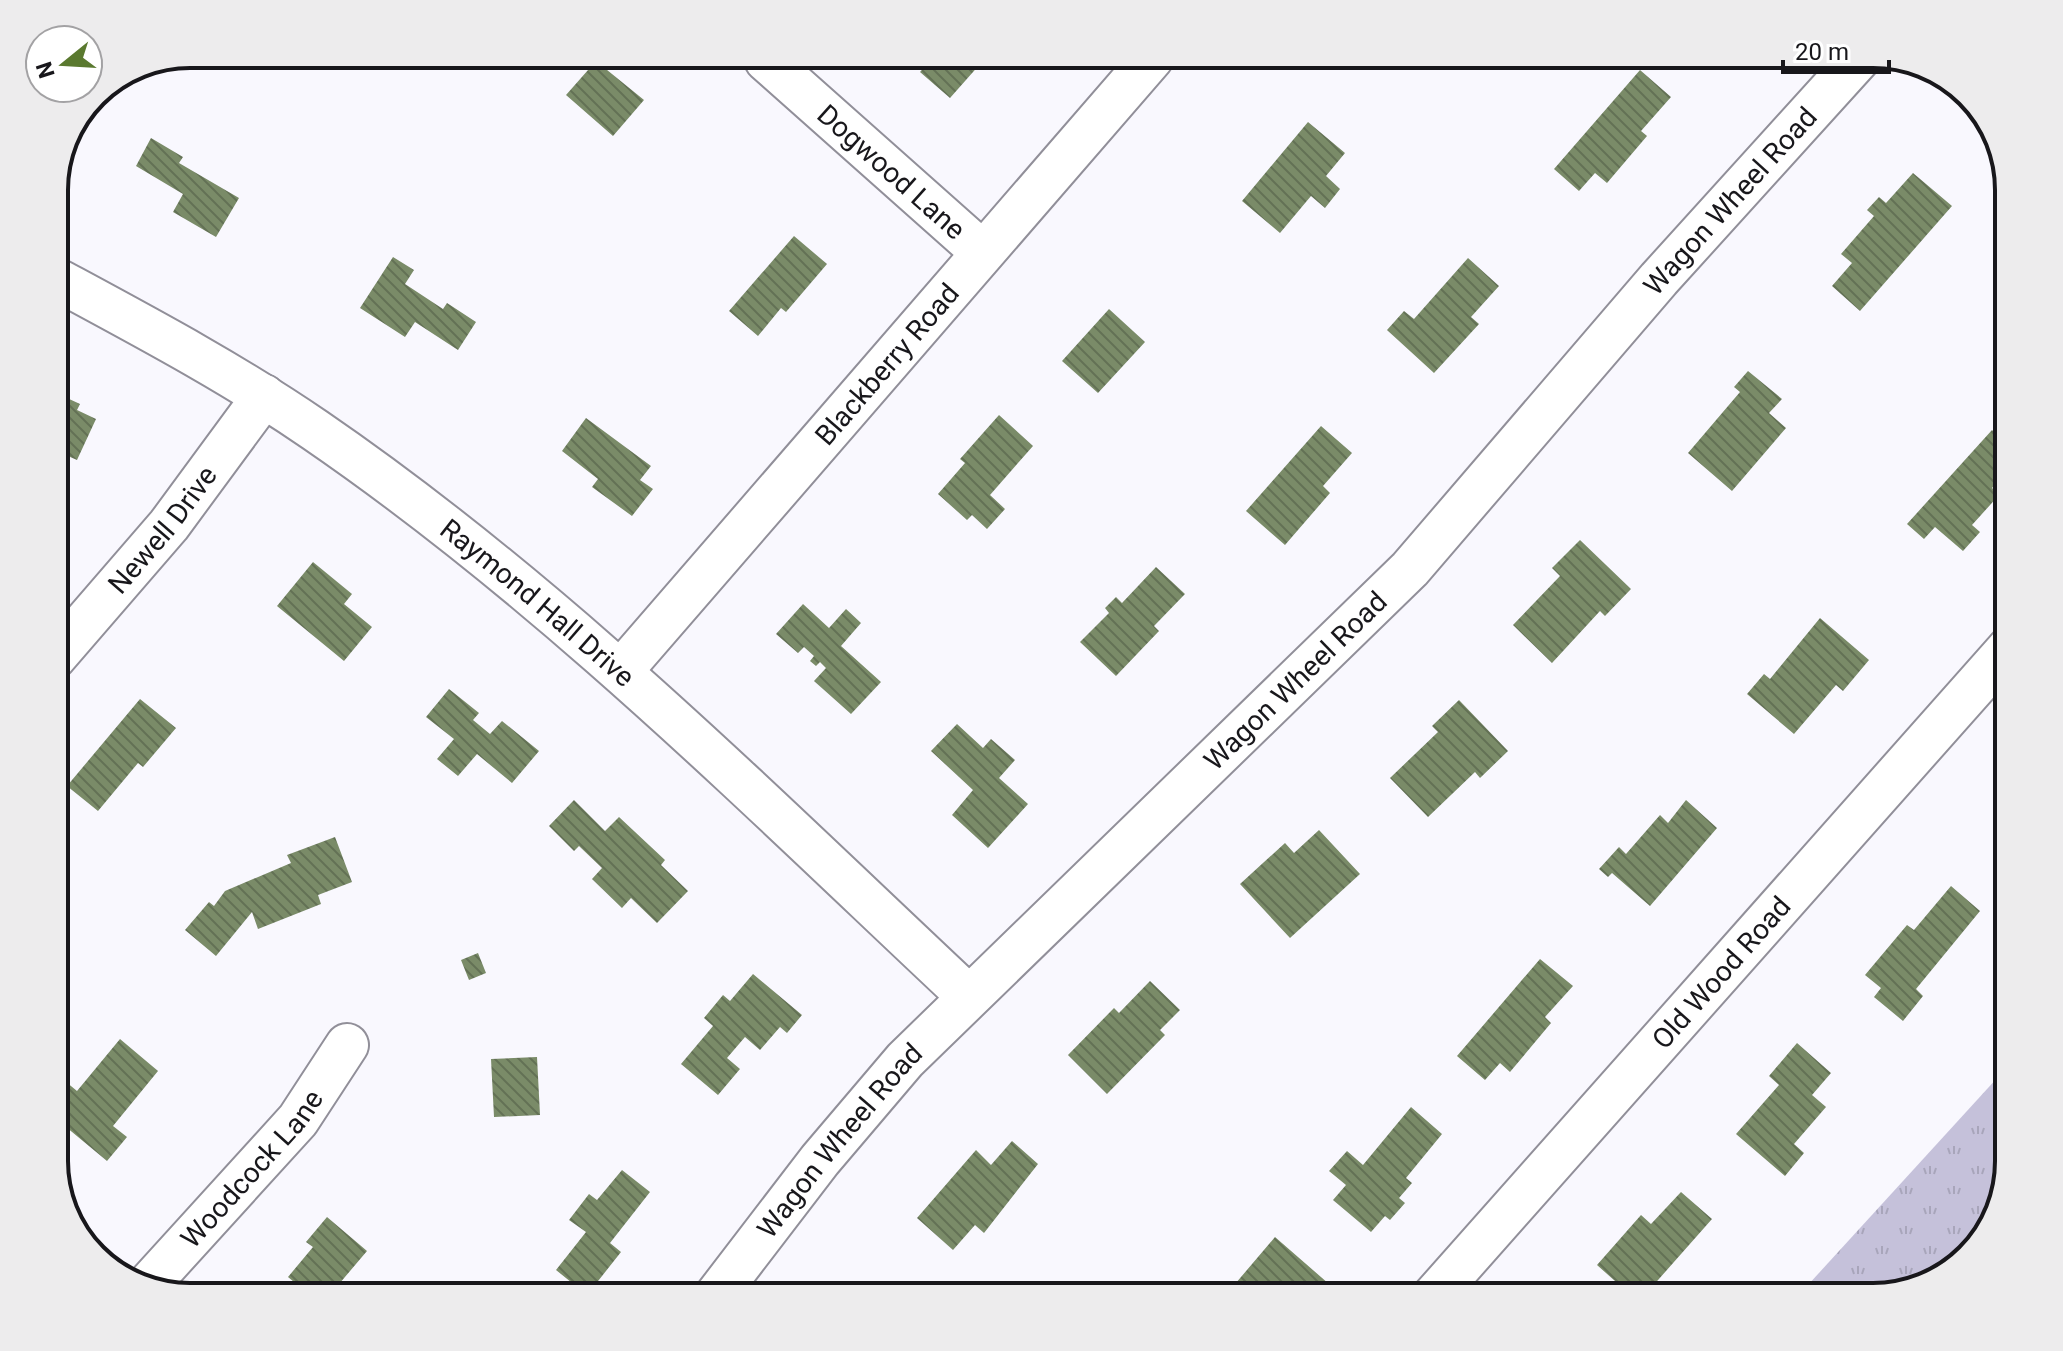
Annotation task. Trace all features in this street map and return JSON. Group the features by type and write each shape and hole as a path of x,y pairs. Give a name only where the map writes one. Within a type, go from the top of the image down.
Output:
{"street":[{"name":"Dogwood Lane","path":"775,68 982,252"},
{"name":"Blackberry Road","path":"621,671 1143,68"},
{"name":"Wagon Wheel Road","path":"726,1283 848,1127 905,1060 967,995 1410,569 1659,279 1850,68"},
{"name":"Raymond Hall Drive","path":"68,285 200,356 371,469 621,671 967,995"},
{"name":"Newell Drive","path":"68,642 169,525 264,396"},
{"name":"Old Wood Road","path":"1445,1283 1995,664"},
{"name":"Woodcock Lane","path":"154,1278 298,1120 347,1045"}],"green space":[{"path":"1995,1080 1994,1177 1989,1201 1965,1242 1941,1263 1913,1277 1874,1283 1810,1283"}],"building":[{"path":"590,68 605,68 644,100 613,136 566,95"},
{"path":"924,68 977,68 950,98 920,72"},
{"path":"1640,70 1671,97 1641,131 1647,136 1607,183 1595,173 1579,191 1554,169"},
{"path":"1308,122 1345,153 1326,176 1340,189 1325,208 1311,196 1280,233 1242,201"},
{"path":"151,138 183,157 179,163 239,198 216,237 173,212 183,194 136,166"},
{"path":"1913,173 1952,206 1860,311 1832,286 1852,263 1841,254 1874,216 1867,210 1879,197 1886,203"},
{"path":"794,236 827,264 786,312 781,308 758,336 729,311"},
{"path":"393,257 414,270 405,284 443,309 447,303 476,322 458,350 415,322 405,337 360,308"},
{"path":"1468,258 1499,286 1471,317 1479,324 1434,373 1387,330 1404,311 1414,319"},
{"path":"1109,309 1145,342 1098,393 1062,361"},
{"path":"1748,371 1782,399 1769,413 1786,428 1732,491 1688,453 1740,392 1734,387"},
{"path":"68,398 80,404 77,410 96,419 77,460 68,456"},
{"path":"999,415 1033,446 990,495 1005,509 987,529 972,515 967,520 938,494 965,463 960,459"},
{"path":"586,418 651,466 640,480 653,489 632,516 592,487 598,479 562,451"},
{"path":"1321,426 1352,453 1323,486 1330,493 1285,545 1246,511"},
{"path":"1992,430 1995,433 1995,485 1992,488 1995,500 1972,525 1980,532 1963,551 1935,527 1924,539 1907,524"},
{"path":"1580,540 1631,589 1605,616 1600,611 1552,663 1513,625 1560,576 1552,568"},
{"path":"313,562 352,594 344,604 372,627 344,661 277,606"},
{"path":"1156,567 1185,594 1154,626 1159,631 1116,676 1080,642 1109,613 1105,608 1116,597 1122,603"},
{"path":"803,604 829,628 846,609 861,623 841,646 881,682 851,714 814,681 826,668 820,662 816,666 810,661 814,656 804,647 798,653 776,634"},
{"path":"1820,618 1869,660 1843,691 1836,685 1794,734 1747,694 1764,674 1770,679"},
{"path":"449,689 479,713 473,720 490,734 502,721 539,751 512,783 477,754 458,776 437,759 454,739 426,717"},
{"path":"140,699 176,728 143,767 138,763 98,811 68,785"},
{"path":"1459,700 1508,751 1480,778 1475,772 1428,817 1390,778 1438,732 1432,726"},
{"path":"957,724 983,748 991,739 1015,760 999,778 1028,804 988,848 952,815 973,790 931,751"},
{"path":"574,800 605,831 619,817 665,860 661,865 688,891 657,923 631,898 622,908 592,879 602,868 579,846 574,851 549,826"},
{"path":"1686,800 1717,828 1650,906 1612,873 1608,877 1599,869 1619,847 1626,854 1660,815 1668,823"},
{"path":"1319,830 1360,874 1290,938 1240,884 1285,843 1294,853"},
{"path":"335,837 352,882 318,895 321,904 258,929 252,912 216,956 185,930 209,902 214,906 225,891 291,863 287,855"},
{"path":"1951,886 1980,911 1916,989 1923,996 1903,1021 1874,997 1881,988 1865,975 1907,925 1914,930"},
{"path":"478,953 486,973 469,980 461,960"},
{"path":"1540,959 1573,986 1545,1017 1551,1023 1510,1072 1500,1063 1485,1080 1457,1056"},
{"path":"753,974 802,1015 787,1033 780,1027 760,1050 745,1037 727,1058 740,1069 718,1095 681,1064 713,1026 704,1018 723,995 730,1001"},
{"path":"1150,981 1180,1010 1160,1030 1165,1035 1107,1094 1068,1055 1114,1008 1119,1013"},
{"path":"120,1039 158,1071 113,1126 127,1137 107,1161 68,1129 68,1084 77,1091"},
{"path":"1797,1043 1831,1073 1812,1095 1826,1107 1794,1144 1804,1153 1785,1176 1736,1134 1779,1085 1769,1076"},
{"path":"537,1057 540,1115 494,1117 491,1059"},
{"path":"1411,1107 1442,1134 1406,1178 1412,1183 1399,1198 1405,1203 1390,1220 1385,1216 1371,1232 1333,1200 1346,1185 1329,1171 1347,1151 1363,1165"},
{"path":"1012,1141 1038,1164 984,1233 975,1225 953,1250 917,1218 976,1150 991,1165"},
{"path":"622,1170 650,1192 610,1243 621,1252 596,1283 572,1283 556,1270 586,1232 569,1220 589,1194 597,1200"},
{"path":"1681,1192 1712,1219 1655,1283 1617,1283 1597,1265 1641,1215 1651,1224"},
{"path":"327,1217 367,1251 340,1283 295,1283 288,1277 313,1247 306,1242"},
{"path":"1275,1237 1328,1283 1236,1283"}]}
